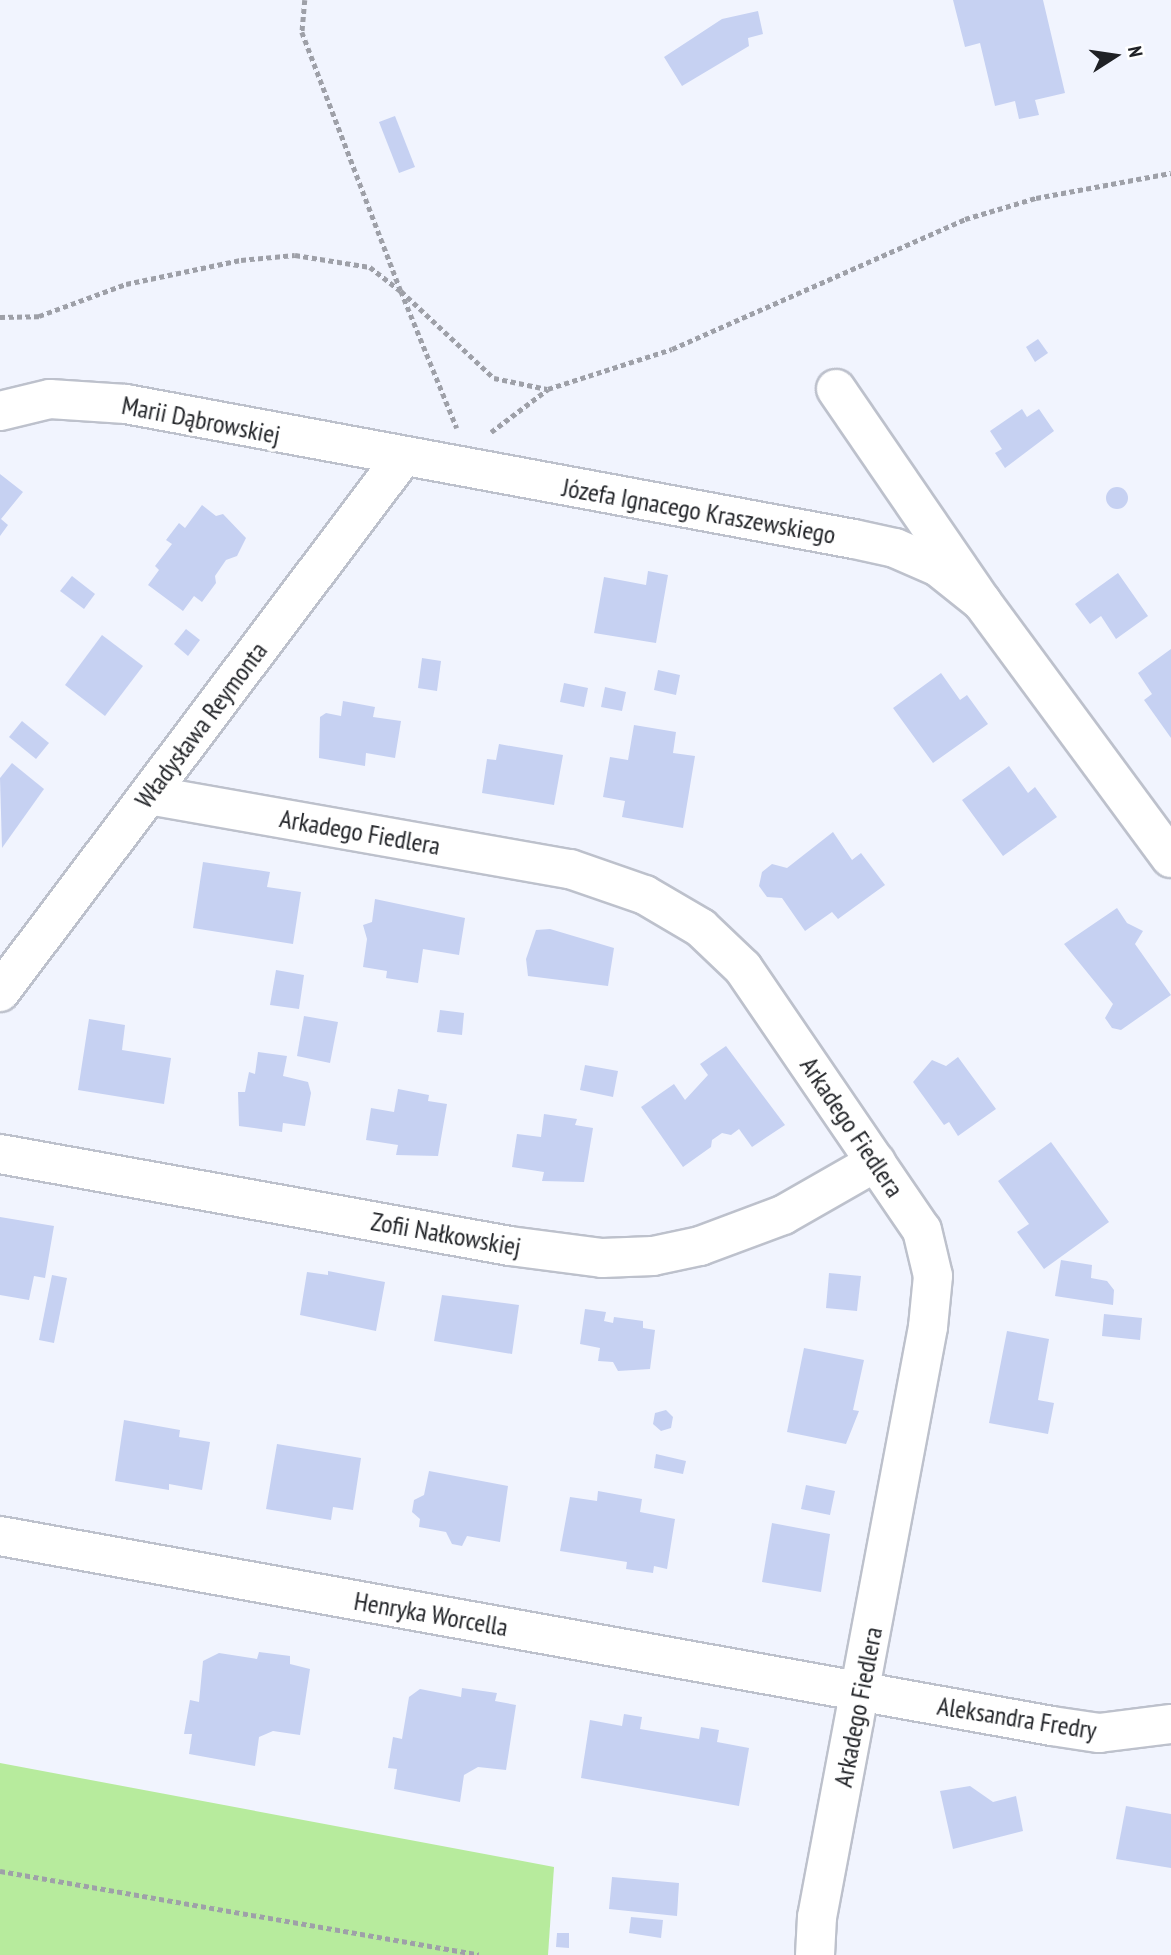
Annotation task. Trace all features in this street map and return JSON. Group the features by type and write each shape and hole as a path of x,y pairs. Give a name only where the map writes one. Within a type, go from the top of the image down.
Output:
{"street":[{"name":"Józefa Ignacego Kraszewskiego","path":"836,389 982,602 1171,858"},
{"name":"Marii Dąbrowskiej","path":"0,411 50,398 126,404 402,458"},
{"name":"Józefa Ignacego Kraszewskiego","path":"402,458 458,459 895,548 938,567 982,602"},
{"name":"Władysława Reymonta","path":"0,992 402,458"},
{"name":"Arkadego Fiedlera","path":"149,795 570,869 645,895 701,928 743,968 922,1230 933,1276 928,1327 863,1691 817,1917 815,1955"},
{"name":"Zofii Nałkowskiej","path":"0,1154 510,1246 602,1258 653,1256 700,1247 783,1215 876,1162"},
{"name":"Henryka Worcella","path":"0,1536 863,1691"},
{"name":"Aleksandra Fredry","path":"863,1691 1099,1733 1171,1724"}],"path":[{"path":"305,0 302,32 401,291 458,459 548,389 672,349 965,219 1036,198 1171,173"},
{"path":"0,317 39,316 126,284 242,260 295,255 370,267 401,291 494,378 548,389"},
{"path":"0,1871 479,1955"}],"green space":[{"path":"0,1763 554,1867 548,1955 0,1955"}],"building":[{"path":"953,0 1043,0 1065,93 1035,100 1039,115 1019,119 1015,101 995,106 980,43 965,47"},
{"path":"758,11 763,34 748,38 749,46 682,86 664,57 722,19"},
{"path":"395,116 415,167 399,173 379,122"},
{"path":"1038,339 1048,353 1035,362 1026,347"},
{"path":"1022,409 1027,417 1039,409 1054,431 1005,468 995,453 1002,449 990,431"},
{"path":"0,474 23,492 1,519 8,525 0,536"},
{"path":"1117,487 1125,490 1128,498 1125,506 1117,509 1109,506 1106,498 1109,490"},
{"path":"202,505 216,516 223,514 246,538 237,556 226,560 215,576 216,583 202,602 194,596 183,611 148,585 159,570 155,566 172,544 166,540 179,523 185,528"},
{"path":"648,571 668,575 656,643 594,633 604,577 646,585"},
{"path":"1118,573 1148,616 1116,639 1101,616 1090,624 1075,604"},
{"path":"72,576 95,594 84,609 60,591"},
{"path":"186,629 200,640 188,656 174,644"},
{"path":"102,635 143,666 105,716 65,685"},
{"path":"1171,649 1171,738 1144,700 1152,694 1138,673"},
{"path":"422,658 441,661 437,691 418,688"},
{"path":"658,670 680,675 676,695 654,690"},
{"path":"941,673 960,700 967,695 988,724 933,763 893,708"},
{"path":"564,683 588,688 584,707 560,702"},
{"path":"605,687 626,692 622,711 601,707"},
{"path":"343,701 375,707 373,717 401,721 395,758 366,753 365,766 319,758 320,717 326,713 341,716"},
{"path":"22,721 49,743 36,759 9,737"},
{"path":"634,725 676,732 673,753 695,756 683,828 622,817 625,801 603,797 610,757 628,760"},
{"path":"499,744 563,755 554,805 482,793 487,759 496,760"},
{"path":"12,763 44,789 2,848 0,778"},
{"path":"1009,766 1028,793 1035,787 1057,817 1003,856 962,800"},
{"path":"833,832 852,860 861,853 885,885 838,919 832,912 805,931 782,898 767,897 759,886 762,872 772,864 787,868"},
{"path":"203,862 270,872 267,887 301,892 293,944 193,928"},
{"path":"375,899 465,918 459,955 423,949 418,983 386,978 387,971 363,967 367,939 363,925 372,922"},
{"path":"1117,908 1127,923 1143,931 1135,944 1171,995 1121,1030 1112,1028 1105,1018 1113,1004 1064,944"},
{"path":"550,929 614,948 608,986 528,976 526,959 536,930"},
{"path":"276,970 304,975 299,1009 270,1005"},
{"path":"440,1010 464,1013 462,1035 437,1032"},
{"path":"304,1016 338,1022 330,1063 297,1056"},
{"path":"89,1019 125,1025 122,1050 171,1058 164,1104 78,1090"},
{"path":"726,1046 785,1125 752,1147 739,1129 731,1135 722,1133 712,1140 711,1147 683,1167 641,1107 674,1084 685,1100 708,1075 700,1064"},
{"path":"258,1052 287,1056 283,1076 308,1082 311,1093 305,1126 283,1123 282,1132 239,1126 238,1092 245,1092 249,1072 255,1074"},
{"path":"958,1057 996,1109 958,1136 949,1122 944,1125 913,1082 932,1060 946,1066"},
{"path":"585,1065 618,1071 613,1097 580,1090"},
{"path":"398,1089 429,1095 428,1101 447,1104 438,1156 396,1155 398,1145 366,1140 371,1108 394,1112"},
{"path":"544,1114 577,1119 575,1125 593,1128 584,1182 542,1181 544,1172 512,1167 517,1134 541,1137"},
{"path":"1051,1142 1109,1222 1044,1269 1017,1232 1029,1224 998,1181"},
{"path":"0,1217 54,1226 45,1278 34,1276 29,1300 0,1295"},
{"path":"1061,1260 1092,1265 1091,1278 1107,1281 1114,1290 1113,1305 1055,1296"},
{"path":"328,1271 385,1282 376,1331 300,1315 307,1272 328,1275"},
{"path":"829,1273 861,1276 857,1311 826,1308"},
{"path":"52,1275 67,1278 54,1343 39,1340"},
{"path":"442,1295 519,1305 512,1354 434,1341"},
{"path":"585,1309 606,1312 604,1321 613,1323 614,1317 643,1321 643,1328 655,1330 650,1369 618,1371 613,1362 598,1361 600,1348 580,1344"},
{"path":"1104,1314 1142,1318 1140,1340 1102,1336"},
{"path":"1007,1331 1049,1339 1038,1400 1054,1403 1048,1434 989,1423"},
{"path":"804,1348 864,1360 853,1410 859,1411 846,1444 787,1432"},
{"path":"666,1410 673,1417 671,1428 661,1431 653,1424 655,1413"},
{"path":"124,1420 180,1430 179,1437 210,1442 202,1490 169,1484 169,1490 115,1481"},
{"path":"277,1444 361,1458 353,1510 333,1507 331,1520 266,1509"},
{"path":"656,1454 686,1461 683,1474 654,1468"},
{"path":"429,1471 508,1486 500,1542 467,1536 462,1546 452,1544 446,1532 419,1527 420,1519 412,1512 414,1500 424,1495"},
{"path":"806,1485 835,1491 830,1515 801,1509"},
{"path":"598,1491 642,1499 640,1512 675,1519 667,1569 654,1566 653,1573 626,1569 627,1562 560,1551 570,1497 597,1501"},
{"path":"772,1523 830,1534 821,1592 762,1582"},
{"path":"259,1652 290,1656 290,1664 310,1669 300,1735 273,1731 259,1737 255,1766 189,1754 192,1734 184,1734 190,1700 199,1702 203,1661 219,1653 257,1659"},
{"path":"462,1688 497,1693 495,1701 516,1705 506,1770 478,1767 464,1775 460,1802 394,1789 397,1769 388,1768 393,1737 402,1739 409,1697 420,1689 461,1697"},
{"path":"624,1714 642,1717 640,1729 699,1739 701,1727 719,1730 717,1742 749,1748 739,1806 581,1778 590,1720 622,1726"},
{"path":"970,1786 993,1802 1016,1796 1023,1831 953,1849 940,1791"},
{"path":"1126,1806 1171,1814 1171,1868 1116,1859"},
{"path":"612,1877 679,1883 677,1916 609,1909"},
{"path":"631,1917 663,1920 661,1938 629,1933"},
{"path":"557,1933 569,1933 569,1948 556,1947"}]}
